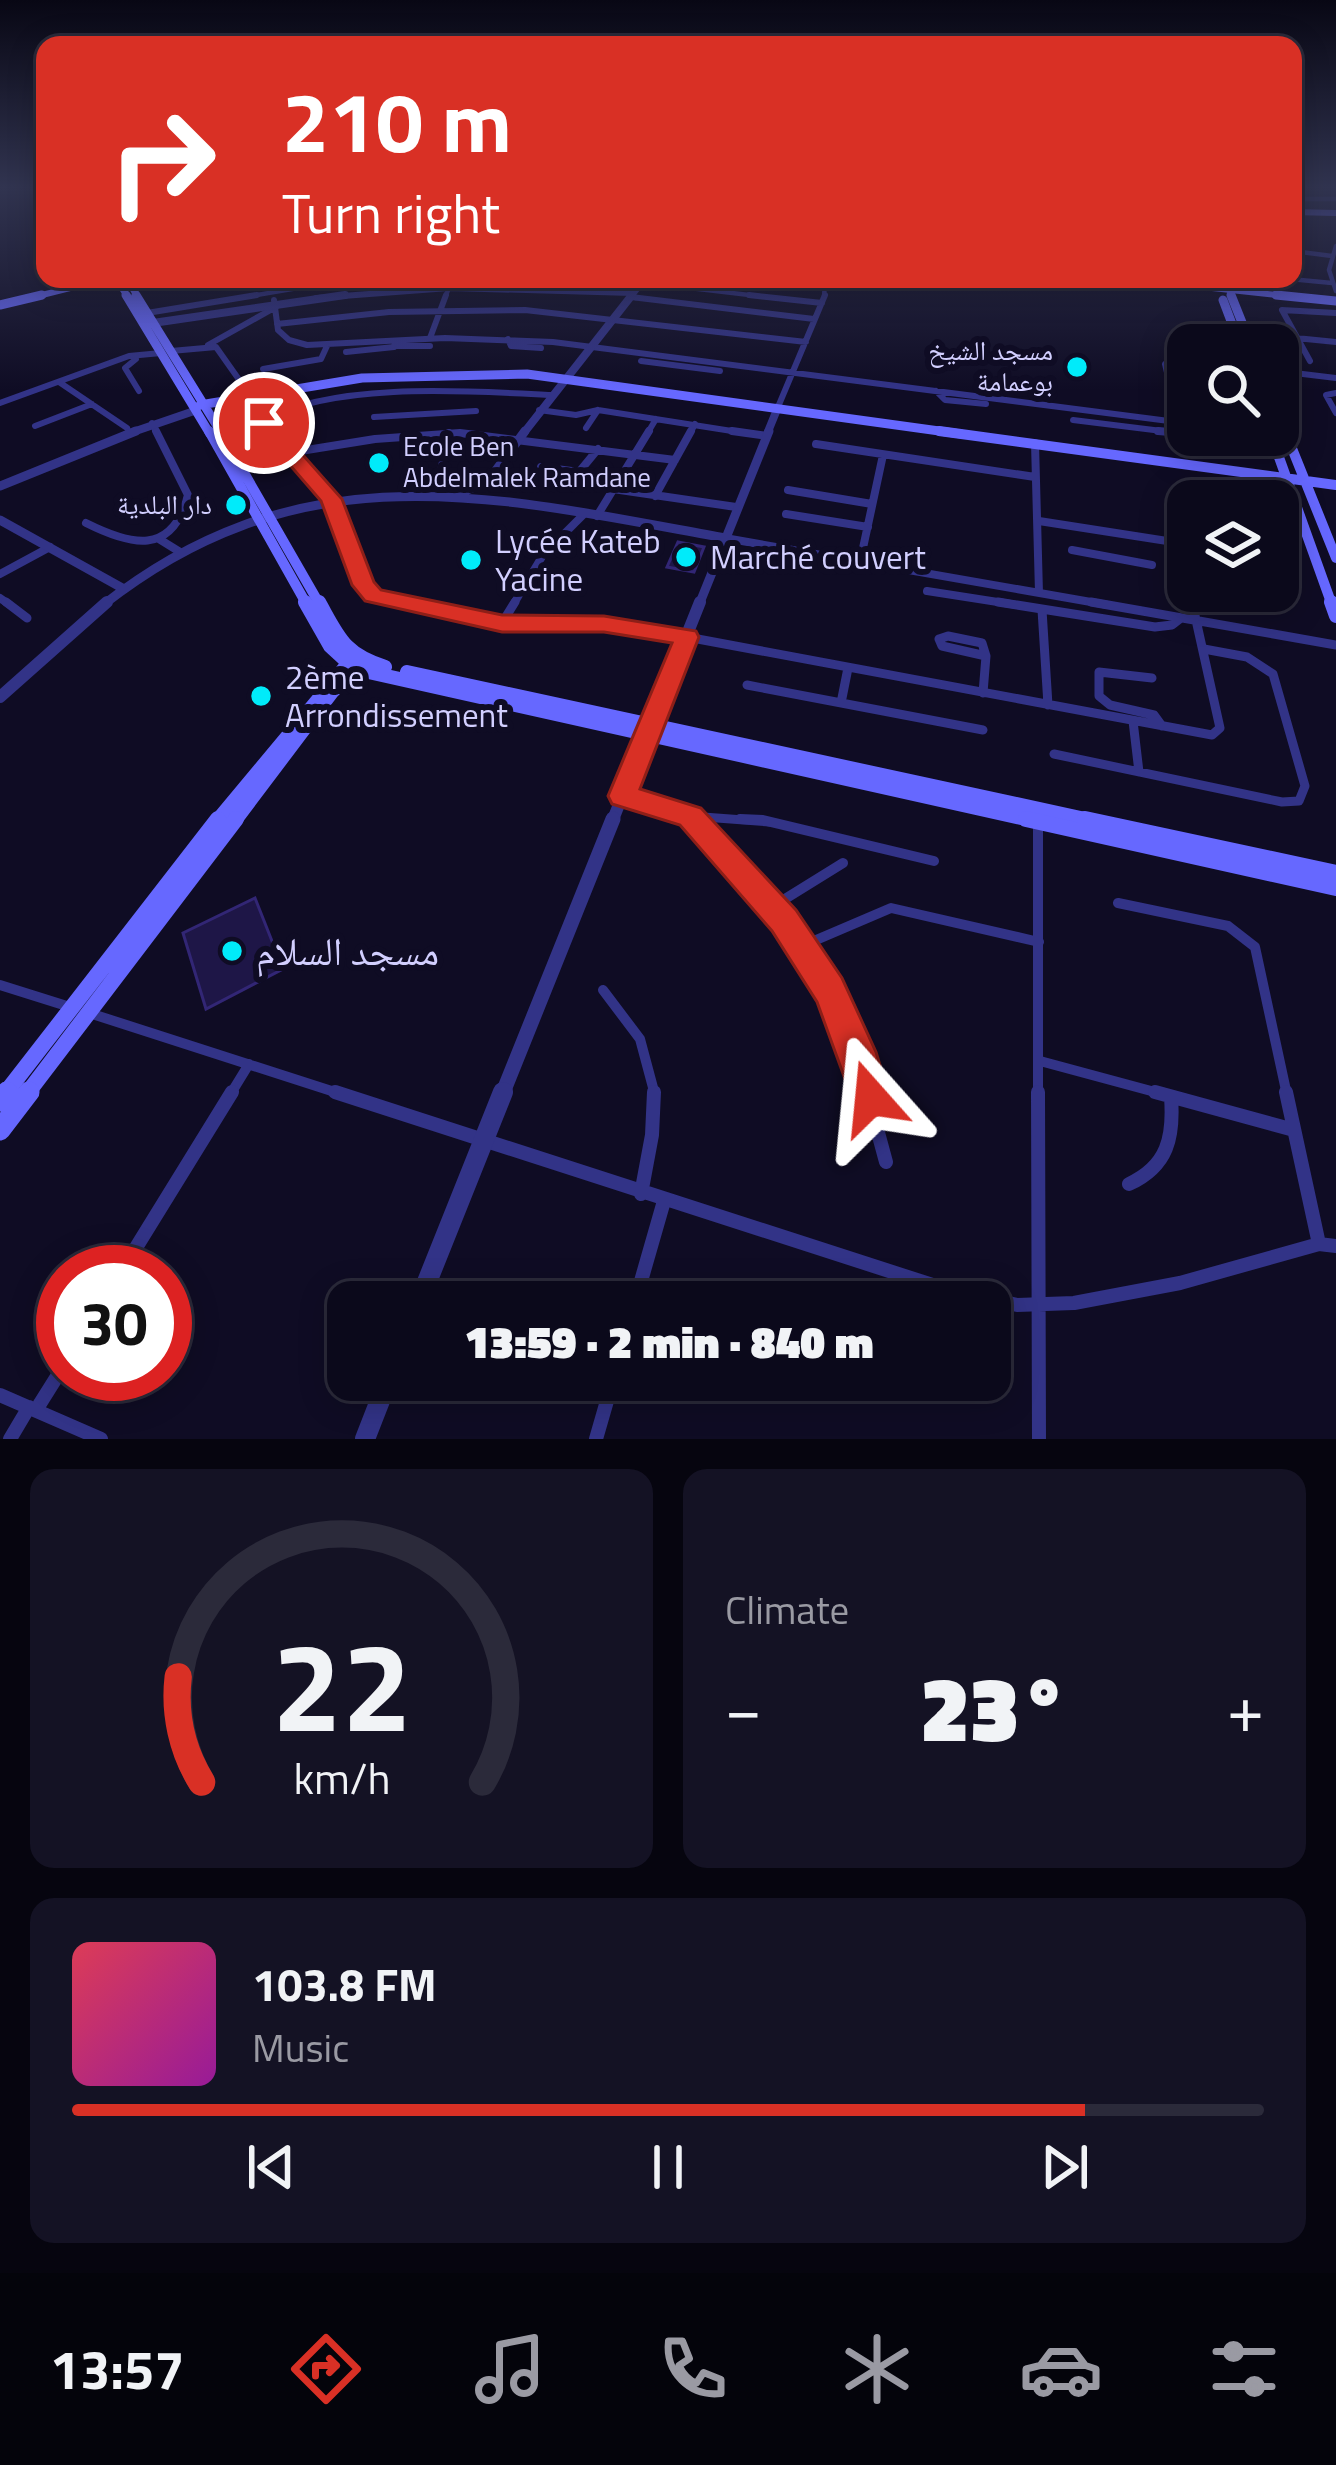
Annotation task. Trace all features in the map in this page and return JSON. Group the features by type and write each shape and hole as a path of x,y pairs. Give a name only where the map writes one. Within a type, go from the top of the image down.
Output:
{"main road":[{"path":"0,303 54,288"},
{"path":"0,303 66,288"},
{"path":"123,288 149,323"},
{"path":"131,288 162,352 354,663 1038,814 1336,873"},
{"path":"1223,288 1234,324"},
{"path":"1224,288 1242,324"},
{"path":"1264,288 1335,293"},
{"path":"200,407 394,376 562,379 1280,480"},
{"path":"1296,456 1336,558"},
{"path":"1299,483 1336,488"},
{"path":"1299,514 1336,616"},
{"path":"0,1130 81,1010 333,683 354,663"},
{"path":"333,683 354,663"},
{"path":"1038,814 1336,888"},
{"path":"0,1101 81,1010"}],"street":[{"path":"1302,283 1335,293 1331,256"},
{"path":"149,323 288,288"},
{"path":"0,403 129,356 208,345 286,299 424,288"},
{"path":"149,323 430,288"},
{"path":"430,342 448,288"},
{"path":"490,288 632,295 815,317"},
{"path":"456,494 488,481 562,379 638,288"},
{"path":"704,288 822,303"},
{"path":"734,292 736,288"},
{"path":"427,1281 790,372 822,303 824,288"},
{"path":"283,289 286,299"},
{"path":"275,304 277,324 289,340 327,346 508,339 588,346 720,371"},
{"path":"277,324 442,309 612,317 806,342"},
{"path":"1290,324 1283,309 1336,313"},
{"path":"1299,338 1336,342"},
{"path":"508,339 511,346 541,348"},
{"path":"1299,343 1310,361"},
{"path":"346,352 394,344"},
{"path":"208,345 217,349 240,381"},
{"path":"263,369 321,359 327,346"},
{"path":"139,391 125,366 162,352"},
{"path":"641,361 790,372 1167,419"},
{"path":"1299,374 1336,378"},
{"path":"59,382 127,428"},
{"path":"550,395 468,390 373,397 266,415 264,423 331,499 369,592 502,623 604,624 687,637 1208,735 1219,731 1194,612"},
{"path":"936,391 945,400 986,404"},
{"path":"1336,393 1326,395 1336,413"},
{"path":"373,397 375,439"},
{"path":"35,426 92,404"},
{"path":"0,484 200,407"},
{"path":"0,484 127,428 200,407"},
{"path":"539,410 576,415 598,410 767,436"},
{"path":"586,428 598,410"},
{"path":"374,417 476,411"},
{"path":"1116,415 1118,425"},
{"path":"597,516 656,418"},
{"path":"1073,419 1167,432"},
{"path":"86,523 134,544 159,539 179,517 188,497 152,423"},
{"path":"656,496 694,424"},
{"path":"288,453 449,433 675,460"},
{"path":"440,476 449,433"},
{"path":"816,444 1035,477"},
{"path":"1035,445 1040,593"},
{"path":"541,467 579,472 598,449"},
{"path":"860,562 883,455"},
{"path":"488,481 490,493 502,501"},
{"path":"613,489 736,507"},
{"path":"788,490 872,504"},
{"path":"0,698 124,590 180,552 263,518 331,499 382,492 456,494 597,516 1336,645"},
{"path":"786,514 868,527"},
{"path":"502,623 543,555 583,515"},
{"path":"0,520 124,590"},
{"path":"1039,521 1167,541"},
{"path":"1299,527 1304,528"},
{"path":"1114,533 1116,558"},
{"path":"159,539 180,552"},
{"path":"0,574 50,547"},
{"path":"1072,550 1152,565"},
{"path":"927,591 1155,627 1172,625 1181,618"},
{"path":"0,598 26,618"},
{"path":"1042,610 1048,705"},
{"path":"983,693 986,656 986,648 978,641 948,636 939,641 945,648 986,656"},
{"path":"1054,754 1282,802 1304,798 1305,786 1273,674 1255,660 1204,649"},
{"path":"842,703 848,668"},
{"path":"1152,678 1099,672 1099,696 1110,705 1154,715 1162,726"},
{"path":"747,686 982,730"},
{"path":"1133,721 1139,772"},
{"path":"623,796 690,816 763,820 934,861"},
{"path":"1038,814 1039,1439"},
{"path":"690,816 772,907 829,990 857,1052 886,1162"},
{"path":"772,907 843,863"},
{"path":"1118,903 1228,926 1255,947 1319,1244"},
{"path":"802,946 891,908 1039,942"},
{"path":"0,985 949,1290 1037,1306 1149,1288 1319,1244 1336,1246"},
{"path":"603,990 644,1044 659,1097 641,1194"},
{"path":"1040,1061 1294,1130"},
{"path":"138,1245 249,1064"},
{"path":"1129,1184 1158,1170 1167,1157 1172,1142 1171,1096"},
{"path":"641,1281 664,1201"},
{"path":"0,1395 101,1439"},
{"path":"10,1439 39,1401"},
{"path":"364,1439 379,1401"},
{"path":"596,1439 607,1401"}],"building":[{"name":"Marché couvert","path":"678,542 704,547 694,572 667,567"},
{"name":"مسجد السلام","path":"255,898 283,969 206,1009 183,933"}],"place":[{"name":"مسجد الشيخ بوعمامة","path":"1077,367"},
{"name":"Ecole Ben Abdelmalek Ramdane","path":"379,463"},
{"name":"دار البلدية","path":"236,505"},
{"name":"Marché couvert","path":"686,557"},
{"name":"Lycée Kateb Yacine","path":"471,560"},
{"name":"2ème Arrondissement","path":"261,696"},
{"name":"مسجد السلام","path":"232,951"}],"route":[{"path":"264,423 331,499 363,585 374,596 502,623 604,624 687,637 623,796 690,816 784,921 829,990 857,1052 871,1098"}]}
